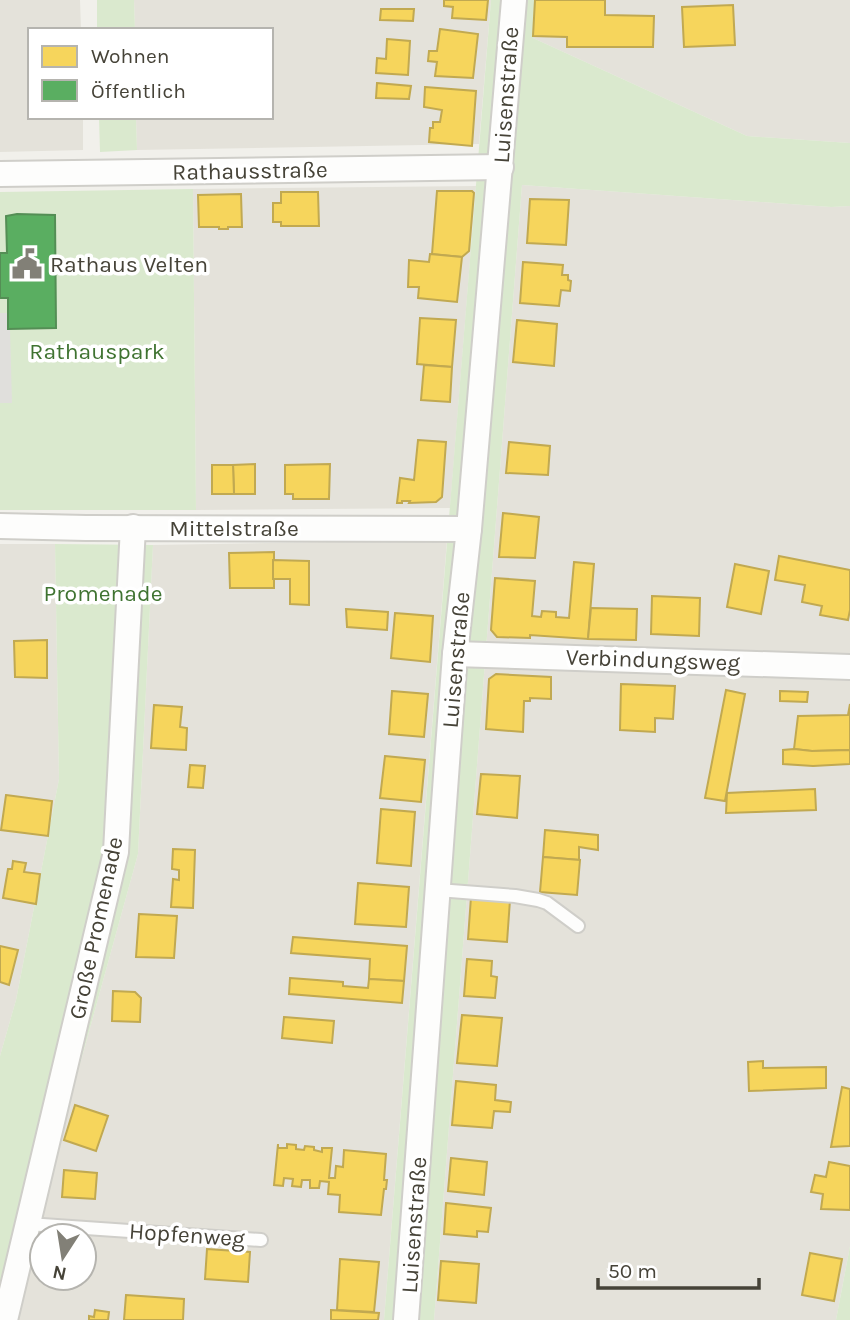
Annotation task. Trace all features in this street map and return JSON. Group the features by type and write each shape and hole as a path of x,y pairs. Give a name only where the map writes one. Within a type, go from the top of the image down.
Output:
{"street":[{"name":"Luisenstraße","path":"406,1320 455,654 469,529 514,0"},
{"name":"Rathausstraße","path":"0,174 500,167"},
{"name":"Mittelstraße","path":"0,526 469,529"},
{"name":"Große Promenade","path":"29,1222 116,852 133,527"},
{"name":"Verbindungsweg","path":"455,654 850,667"},
{"name":"Große Promenade","path":"5,1320 28,1228"}],"lane":[{"path":"438,890 538,900 547,903 578,926"},
{"name":"Hopfenweg","path":"98,1229 261,1240"}],"shaded area":[{"path":"0,0 80,0 81,28 28,28 28,119 83,119 83,150 0,152"},
{"path":"134,0 491,0 479,144 137,150 136,119 273,119 273,28 135,28"},
{"path":"536,0 850,0 850,143 747,136 533,38"},
{"path":"522,185 831,207 850,206 850,1246 836,1320 434,1320"},
{"path":"476,186 450,508 196,510 193,189"},
{"path":"0,313 8,313 12,403 0,403"},
{"path":"447,540 384,1320 15,1320 28,1261 28,1292 98,1292 98,1222 37,1222 138,854 153,545"},
{"path":"0,544 55,544 59,779 16,1000 0,1056"}],"green space":[{"path":"97,0 134,0 135,28 97,28"},
{"path":"491,0 536,0 533,38 747,136 850,143 850,206 831,207 522,185 434,1320 384,1320"},
{"path":"99,119 136,119 137,150 100,152"},
{"name":"Rathauspark","path":"193,189 196,510 0,510 0,192"},
{"name":"Promenade","path":"55,544 153,545 138,854 37,1220 28,1222 28,1244 0,1320 0,1056 16,1000 59,779"},
{"path":"850,1246 850,1320 836,1320"}],"building: Wohnen":[{"path":"444,0 488,0 486,20 452,18 453,7 444,6"},
{"path":"535,0 605,0 605,15 654,16 653,47 567,47 567,37 533,36"},
{"path":"733,5 735,45 684,47 682,7"},
{"path":"381,9 414,9 413,21 380,20"},
{"path":"440,29 478,34 473,78 435,76 437,62 428,61 429,51 437,51"},
{"path":"387,39 410,41 408,75 376,73 377,58 386,59"},
{"path":"377,83 411,86 409,99 376,98"},
{"path":"425,87 476,91 472,146 429,142 430,128 433,128 433,122 440,122 442,110 424,107"},
{"path":"437,191 474,193 469,251 462,257 432,254"},
{"path":"281,192 318,192 319,226 281,226 281,222 273,222 273,203 281,203"},
{"path":"241,194 242,227 199,227 198,195"},
{"path":"530,199 569,200 566,245 527,243"},
{"path":"430,254 462,257 457,302 418,298 419,287 408,287 409,260 429,262"},
{"path":"523,262 563,265 562,275 568,275 568,280 571,281 570,291 561,290 559,306 520,303"},
{"path":"420,318 456,320 452,367 417,364"},
{"path":"517,320 557,324 554,366 513,362"},
{"path":"424,365 452,367 450,402 421,400"},
{"path":"418,440 446,442 442,497 436,502 397,503 400,478 414,480"},
{"path":"509,442 550,446 548,475 506,473"},
{"path":"255,464 255,494 234,494 233,465"},
{"path":"330,464 329,499 293,499 293,494 285,494 285,465"},
{"path":"212,465 233,465 234,494 212,494"},
{"path":"503,513 539,517 535,558 499,557"},
{"path":"274,552 274,588 230,588 229,553"},
{"path":"779,556 850,570 848,620 820,615 822,606 802,602 805,585 775,580"},
{"path":"273,560 309,561 309,605 290,604 290,579 273,579"},
{"path":"574,562 594,564 588,639 530,635 530,638 497,637 491,630 495,578 535,581 532,616 541,617 542,611 556,612 556,617 569,618"},
{"path":"735,564 769,571 761,614 727,607"},
{"path":"652,596 700,598 699,636 651,634"},
{"path":"591,608 637,609 636,640 588,639"},
{"path":"346,609 388,612 387,630 347,627"},
{"path":"395,613 433,616 430,662 391,658"},
{"path":"47,640 47,678 15,677 14,641"},
{"path":"496,674 551,677 551,699 530,698 530,701 524,701 523,732 486,729 489,679"},
{"path":"621,684 675,686 673,719 655,718 655,732 620,730"},
{"path":"726,690 745,694 725,801 705,798"},
{"path":"392,691 428,694 424,737 389,734"},
{"path":"780,691 808,692 807,702 780,701"},
{"path":"850,704 850,750 794,749 798,716 848,715"},
{"path":"154,705 182,707 180,727 187,728 186,750 151,748"},
{"path":"783,750 850,750 850,764 783,764"},
{"path":"385,756 425,760 421,802 380,798"},
{"path":"190,765 205,766 203,788 188,787"},
{"path":"481,774 520,776 517,818 477,814"},
{"path":"815,789 816,810 726,813 727,793"},
{"path":"6,795 52,801 48,836 1,830"},
{"path":"381,809 415,812 411,866 377,863"},
{"path":"545,830 598,835 598,850 579,847 579,860 543,857"},
{"path":"173,849 195,850 193,908 171,907 173,879 179,880 179,870 172,869"},
{"path":"543,857 580,860 577,895 540,892"},
{"path":"13,861 26,863 24,872 40,874 36,904 3,898 8,869 12,869"},
{"path":"358,883 409,887 406,927 355,924"},
{"path":"471,897 510,900 507,942 468,939"},
{"path":"139,914 177,916 174,958 136,957"},
{"path":"293,937 407,946 404,981 369,979 370,959 291,953"},
{"path":"0,946 18,950 9,985 0,982"},
{"path":"467,959 492,961 491,976 497,977 495,998 464,996"},
{"path":"290,978 343,982 343,986 368,988 369,979 404,981 402,1003 289,994"},
{"path":"113,991 135,992 141,998 140,1022 112,1021"},
{"path":"462,1015 502,1018 497,1066 457,1063"},
{"path":"284,1017 334,1021 332,1043 282,1038"},
{"path":"763,1061 763,1068 826,1067 826,1088 749,1091 748,1062"},
{"path":"456,1081 496,1085 495,1100 511,1102 510,1112 494,1111 492,1128 452,1125"},
{"path":"842,1087 850,1089 850,1146 831,1147"},
{"path":"75,1105 108,1116 96,1151 64,1140"},
{"path":"278,1144 278,1148 287,1148 287,1144 304,1150 305,1146 314,1147 314,1150 322,1152 322,1148 332,1148 329,1178 335,1178 336,1166 343,1167 344,1150 386,1154 384,1180 387,1180 381,1215 339,1212 340,1195 328,1194 329,1182 320,1181 319,1188 310,1188 310,1180 302,1180 301,1187 292,1186 293,1179 284,1178 283,1186 274,1185"},
{"path":"451,1158 487,1162 484,1195 448,1191"},
{"path":"829,1162 850,1166 850,1210 821,1209 823,1194 811,1192 815,1175 826,1177"},
{"path":"64,1170 97,1173 95,1199 62,1197"},
{"path":"446,1203 491,1208 488,1232 477,1231 477,1237 444,1234"},
{"path":"207,1249 250,1252 248,1282 205,1279"},
{"path":"810,1253 842,1259 834,1301 802,1295"},
{"path":"340,1259 379,1262 374,1312 337,1310"},
{"path":"441,1261 479,1264 476,1303 438,1300"},
{"path":"126,1295 184,1299 183,1320 124,1320"},
{"path":"95,1310 109,1312 108,1320 89,1320 89,1316 94,1317"},
{"path":"331,1310 379,1313 378,1320 331,1320"}],"building: Öffentlich":[{"name":"Rathaus Velten","path":"55,215 56,328 8,329 8,298 0,298 0,253 7,253 6,216"}],"place":[{"name":"Rathaus Velten","path":"27,264"}]}
